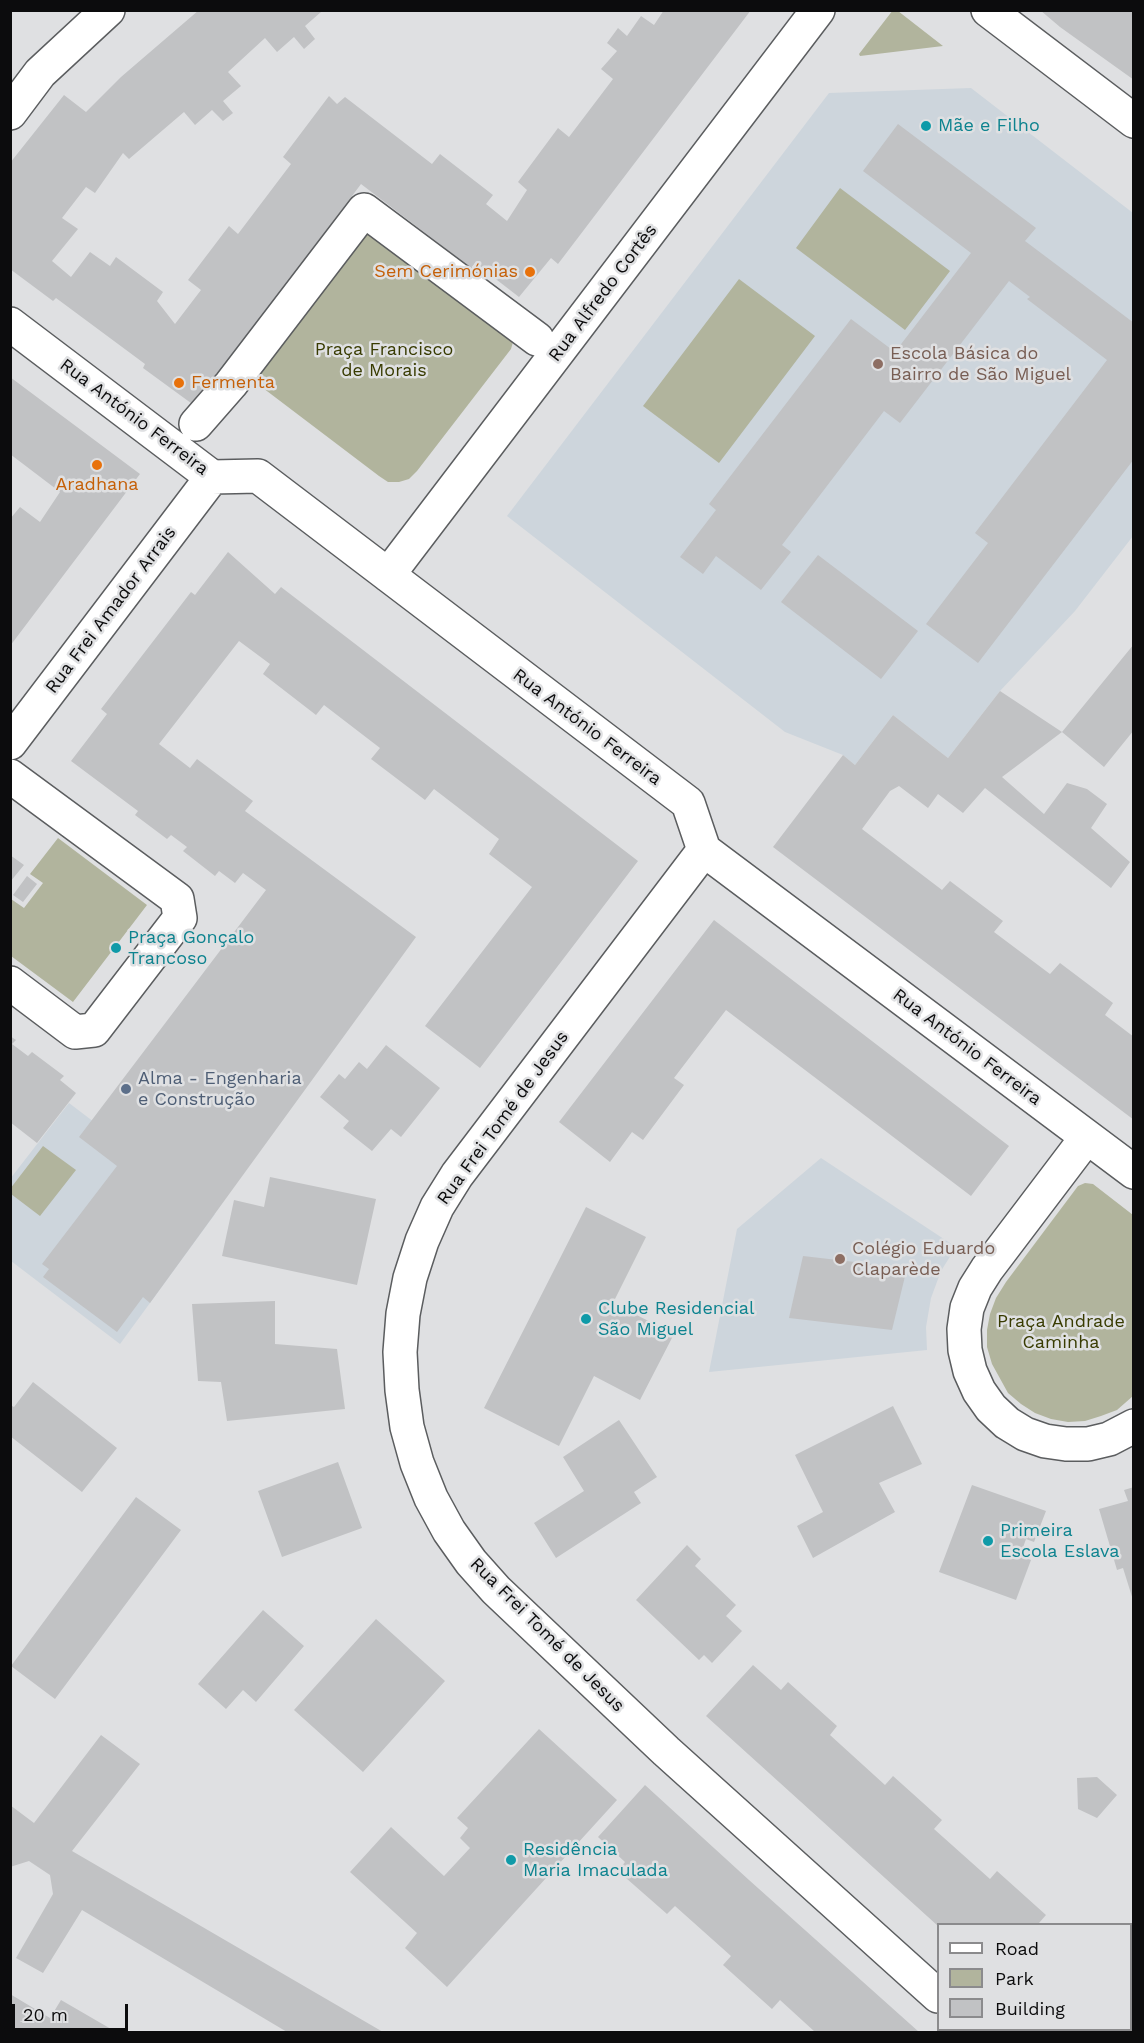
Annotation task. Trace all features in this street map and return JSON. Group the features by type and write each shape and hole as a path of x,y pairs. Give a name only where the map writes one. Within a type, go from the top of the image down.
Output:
{"street":[{"path":"10,113 40,73 108,10"},
{"name":"Rua Alfredo Cortês","path":"388,575 818,10"},
{"path":"988,10 1134,121"},
{"path":"196,424 231,384 363,210 537,339"},
{"name":"Rua António Ferreira","path":"10,324 212,477 258,476 688,803 704,850 1134,1172"},
{"name":"Rua Frei Amador Arrais","path":"10,743 212,477"},
{"path":"10,776 177,899 180,918 94,1030 75,1032 10,983"},
{"name":"Rua Frei Tomé de Jesus","path":"704,850 457,1175 437,1207 416,1259 403,1314 400,1352 407,1427 417,1463 431,1498 449,1531 471,1562 496,1590 666,1751 937,1994"},
{"path":"1087,1137 975,1288 967,1308 964,1350 979,1391 991,1408 1007,1423 1025,1434 1045,1441 1088,1444 1108,1439 1134,1426"}],"shaded area":[{"name":"Escola Básica do Bairro de São Miguel","path":"971,88 1133,213 1133,536 1075,611 1000,691 948,758 893,715 855,765 843,755 785,732 507,516 829,93"},
{"path":"69,1103 215,1214 120,1344 11,1261 10,1179"},
{"name":"Colégio Eduardo Claparède","path":"821,1158 956,1247 941,1271 931,1298 926,1327 927,1350 709,1372 737,1229"}],"green space":[{"path":"893,10 898,11 943,46 860,56 859,54"},
{"path":"840,188 950,271 905,330 796,248"},
{"name":"Praça Francisco de Morais","path":"367,231 511,338 513,342 511,349 417,471 409,479 399,482 388,482 379,476 259,385 255,379"},
{"path":"739,279 815,336 719,463 643,406"},
{"path":"58,838 147,905 73,1002 11,956 11,899 24,908 43,883 30,874"},
{"path":"43,1146 76,1170 40,1216 11,1194 10,1189"},
{"name":"Praça Andrade Caminha","path":"1085,1183 1093,1184 1133,1215 1133,1396 1117,1410 1085,1421 1068,1422 1035,1413 1008,1393 992,1364 987,1347 987,1330 996,1298 1006,1282 1078,1186"}],"building":[{"path":"199,10 321,12 305,26 315,39 304,49 294,37 277,52 265,38 228,72 241,86 223,101 233,113 223,121 212,110 195,125 184,112 129,159 123,153 95,193 86,187 62,218 78,229 52,261 71,277 90,252 110,266 116,257 163,292 157,301 175,324 201,290 188,280 229,226 238,234 291,164 283,157 329,96 337,104 345,97 432,164 440,154 493,195 486,204 507,221 527,190 518,182 558,128 569,137 613,79 601,69 617,51 607,43 618,28 627,36 641,16 654,25 664,10 751,10 558,264 551,258 519,297 475,263 471,268 361,184 195,406 143,368 145,364 56,298 53,301 10,269 10,163 64,95 86,112 121,77"},
{"path":"1040,10 1134,10 1134,80 1060,27"},
{"path":"898,124 1036,228 1025,241 1134,323 1134,459 978,663 926,624 988,543 975,533 1107,360 1027,299 1030,297 1009,281 900,423 884,411 782,545 791,552 761,590 716,556 703,574 680,557 716,510 709,504 851,319 895,352 971,253 863,171"},
{"path":"10,377 140,474 10,646 10,519 20,507 40,522 60,492 10,454"},
{"path":"228,552 275,594 281,587 638,861 480,1068 425,1026 532,887 489,854 499,839 434,789 425,800 371,759 380,748 324,705 316,715 263,674 270,664 239,641 159,744 190,768 197,759 253,801 245,811 416,937 150,1303 143,1297 117,1332 43,1277 49,1269 42,1264 117,1166 79,1137 266,890 243,873 235,883 219,871 215,876 183,851 187,847 171,835 167,839 135,815 138,811 71,761 107,714 101,709 191,592 195,595"},
{"path":"818,555 918,631 881,679 781,602"},
{"path":"1134,644 1134,730 1104,767 1062,732"},
{"path":"1000,691 1062,732 1002,777 1044,814 1067,783 1087,789 1107,804 1091,828 1130,862 1111,888 985,788 963,813 938,794 928,808 899,786 890,791 862,829 942,890 950,881 1003,921 994,932 1050,974 1060,963 1113,1003 1105,1015 1134,1037 1134,1120 773,847 843,755 855,765 893,715 948,758"},
{"path":"10,855 24,865 10,882"},
{"path":"27,876 37,884 23,902 13,895"},
{"path":"714,920 1009,1146 971,1196 726,1010 674,1078 684,1085 643,1140 632,1132 610,1162 559,1122"},
{"path":"10,1036 16,1040 12,1044 28,1056 32,1052 64,1076 60,1080 76,1093 37,1143 10,1122"},
{"path":"386,1045 440,1088 401,1137 391,1129 372,1151 343,1128 349,1121 320,1097 339,1074 345,1079 359,1062 367,1069"},
{"path":"270,1177 376,1199 357,1285 222,1256 234,1200 264,1207"},
{"name":"Clube Residencial São Miguel","path":"586,1207 646,1237 613,1303 674,1334 640,1400 594,1376 559,1446 484,1408"},
{"path":"803,1256 907,1268 892,1330 789,1318"},
{"path":"275,1301 275,1344 337,1349 345,1409 227,1421 221,1382 198,1381 192,1304"},
{"path":"33,1382 117,1448 82,1492 10,1436 10,1405 14,1407"},
{"path":"893,1406 922,1464 879,1483 895,1512 813,1558 797,1526 823,1512 795,1455"},
{"path":"619,1420 657,1477 634,1492 641,1503 556,1558 534,1523 584,1491 563,1457"},
{"path":"338,1462 362,1528 282,1557 258,1491"},
{"name":"Primeira Escola Eslava","path":"972,1485 1046,1511 1034,1542 1026,1539 1020,1556 1031,1560 1016,1600 939,1572"},
{"path":"1134,1487 1133,1600 1123,1568 1117,1570 1099,1509 1128,1501 1124,1490"},
{"path":"136,1497 181,1530 55,1699 11,1666"},
{"path":"687,1545 701,1559 695,1566 736,1605 726,1616 742,1631 712,1663 704,1655 699,1660 636,1600"},
{"path":"263,1610 304,1646 256,1702 243,1690 226,1709 198,1684"},
{"path":"376,1619 445,1681 363,1772 294,1710"},
{"path":"753,1665 781,1690 788,1682 837,1726 830,1735 885,1785 893,1776 942,1820 934,1829 990,1879 997,1871 1046,1915 1039,1923 937,1923 937,1925 706,1716"},
{"name":"Residência Maria Imaculada","path":"539,1729 617,1800 447,1987 405,1948 417,1933 350,1872 391,1827 444,1876 470,1848 460,1838 468,1828 457,1818"},
{"path":"101,1735 140,1764 72,1851 383,2032 287,2032 82,1910 43,1973 16,1958 53,1894 50,1875 29,1861 10,1867 10,1805 34,1823"},
{"path":"1097,1777 1117,1795 1097,1818 1078,1809 1077,1778"},
{"path":"645,1785 919,2032 815,2032 780,2000 772,2009 723,1965 731,1956 675,1906 667,1914 618,1871 625,1862 598,1837"},
{"path":"1134,1940 1134,2032 1055,2031 1132,2031 1132,1942"},
{"path":"10,1994 50,2018 61,2000 111,2029 109,2032 10,2032"}],"place":[{"name":"Mãe e Filho","path":"926,126"},
{"name":"Sem Cerimónias","path":"530,272"},
{"name":"Escola Básica do Bairro de São Miguel","path":"878,364"},
{"name":"Fermenta","path":"179,383"},
{"name":"Aradhana","path":"97,465"},
{"name":"Praça Gonçalo Trancoso","path":"116,948"},
{"name":"Alma - Engenharia e Construção","path":"126,1089"},
{"name":"Colégio Eduardo Claparède","path":"840,1259"},
{"name":"Clube Residencial São Miguel","path":"586,1319"},
{"name":"Primeira Escola Eslava","path":"988,1541"},
{"name":"Residência Maria Imaculada","path":"511,1860"}]}
